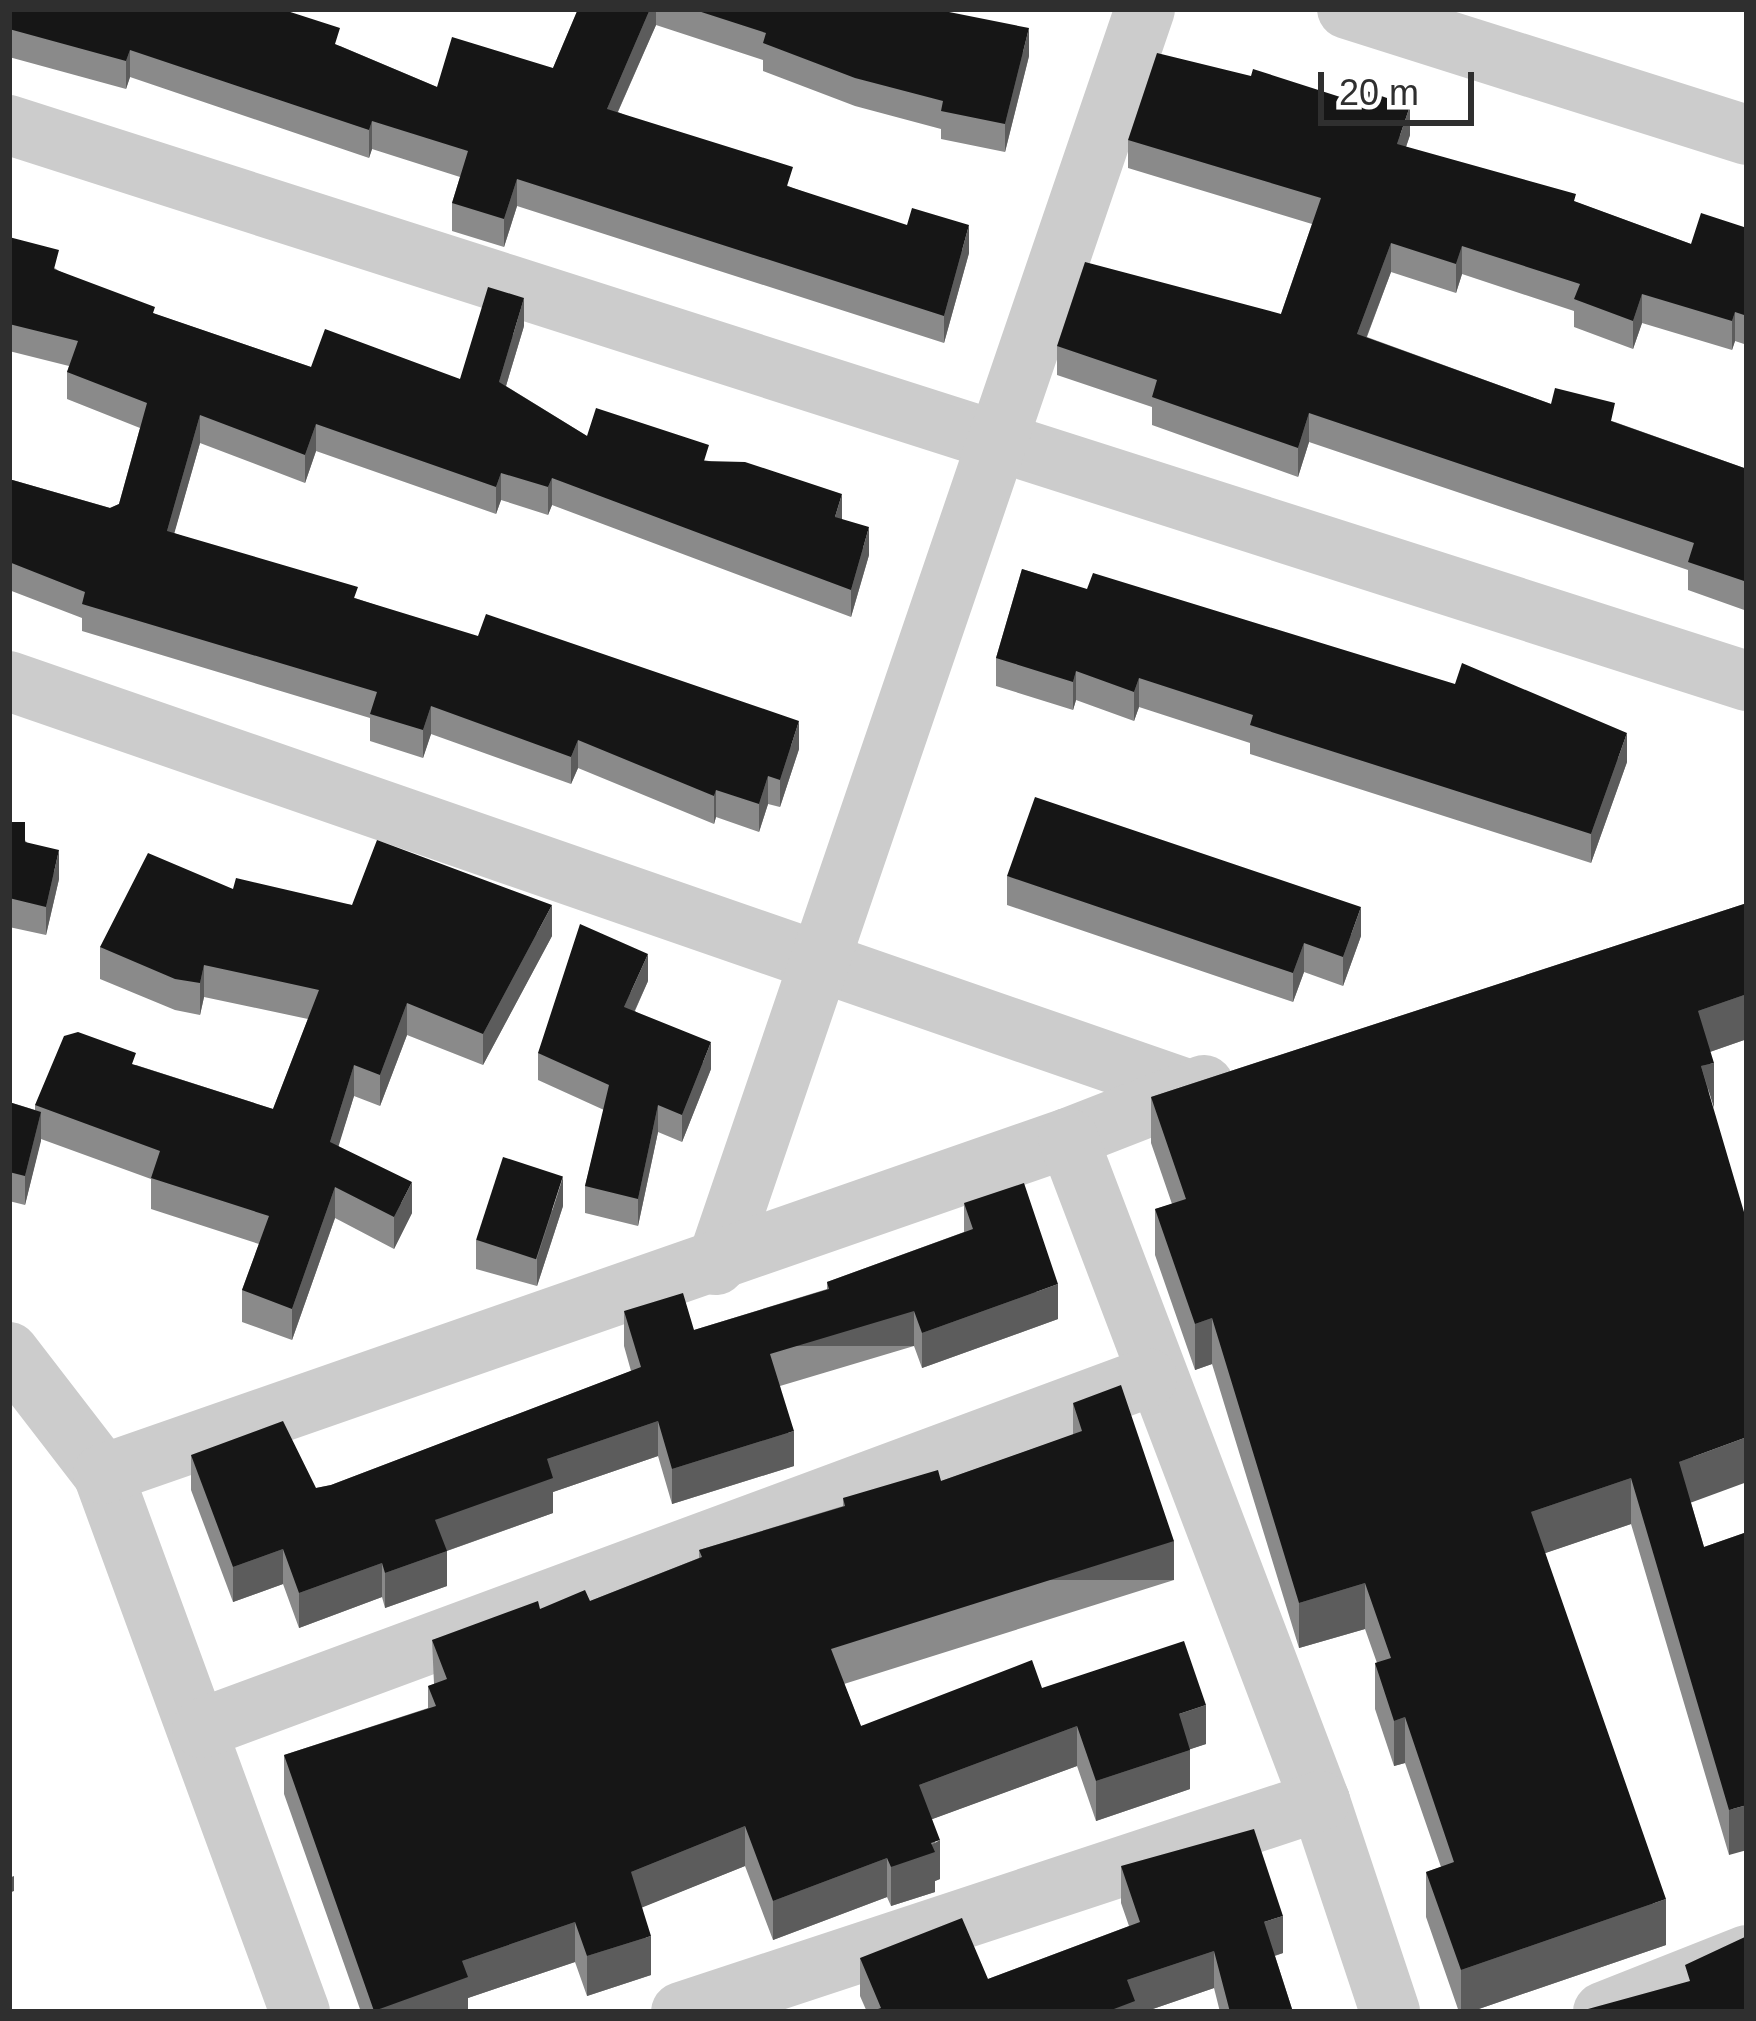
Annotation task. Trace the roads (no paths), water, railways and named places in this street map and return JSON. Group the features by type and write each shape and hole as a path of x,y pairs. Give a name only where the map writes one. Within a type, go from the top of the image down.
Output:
{"street":[{"path":"716,1265 1004,440 1145,9"},
{"path":"1347,9 1747,136"},
{"path":"9,125 1004,440 1747,682"},
{"path":"9,681 822,957 1190,1090"},
{"path":"103,1474 716,1265 1256,1069"},
{"path":"1068,1138 1320,1801 1390,2012"},
{"path":"9,1352 103,1474 202,1728 300,2012"},
{"path":"202,1728 1160,1373"},
{"path":"681,2012 1320,1801"},
{"path":"1603,2012 1747,1955"}]}
